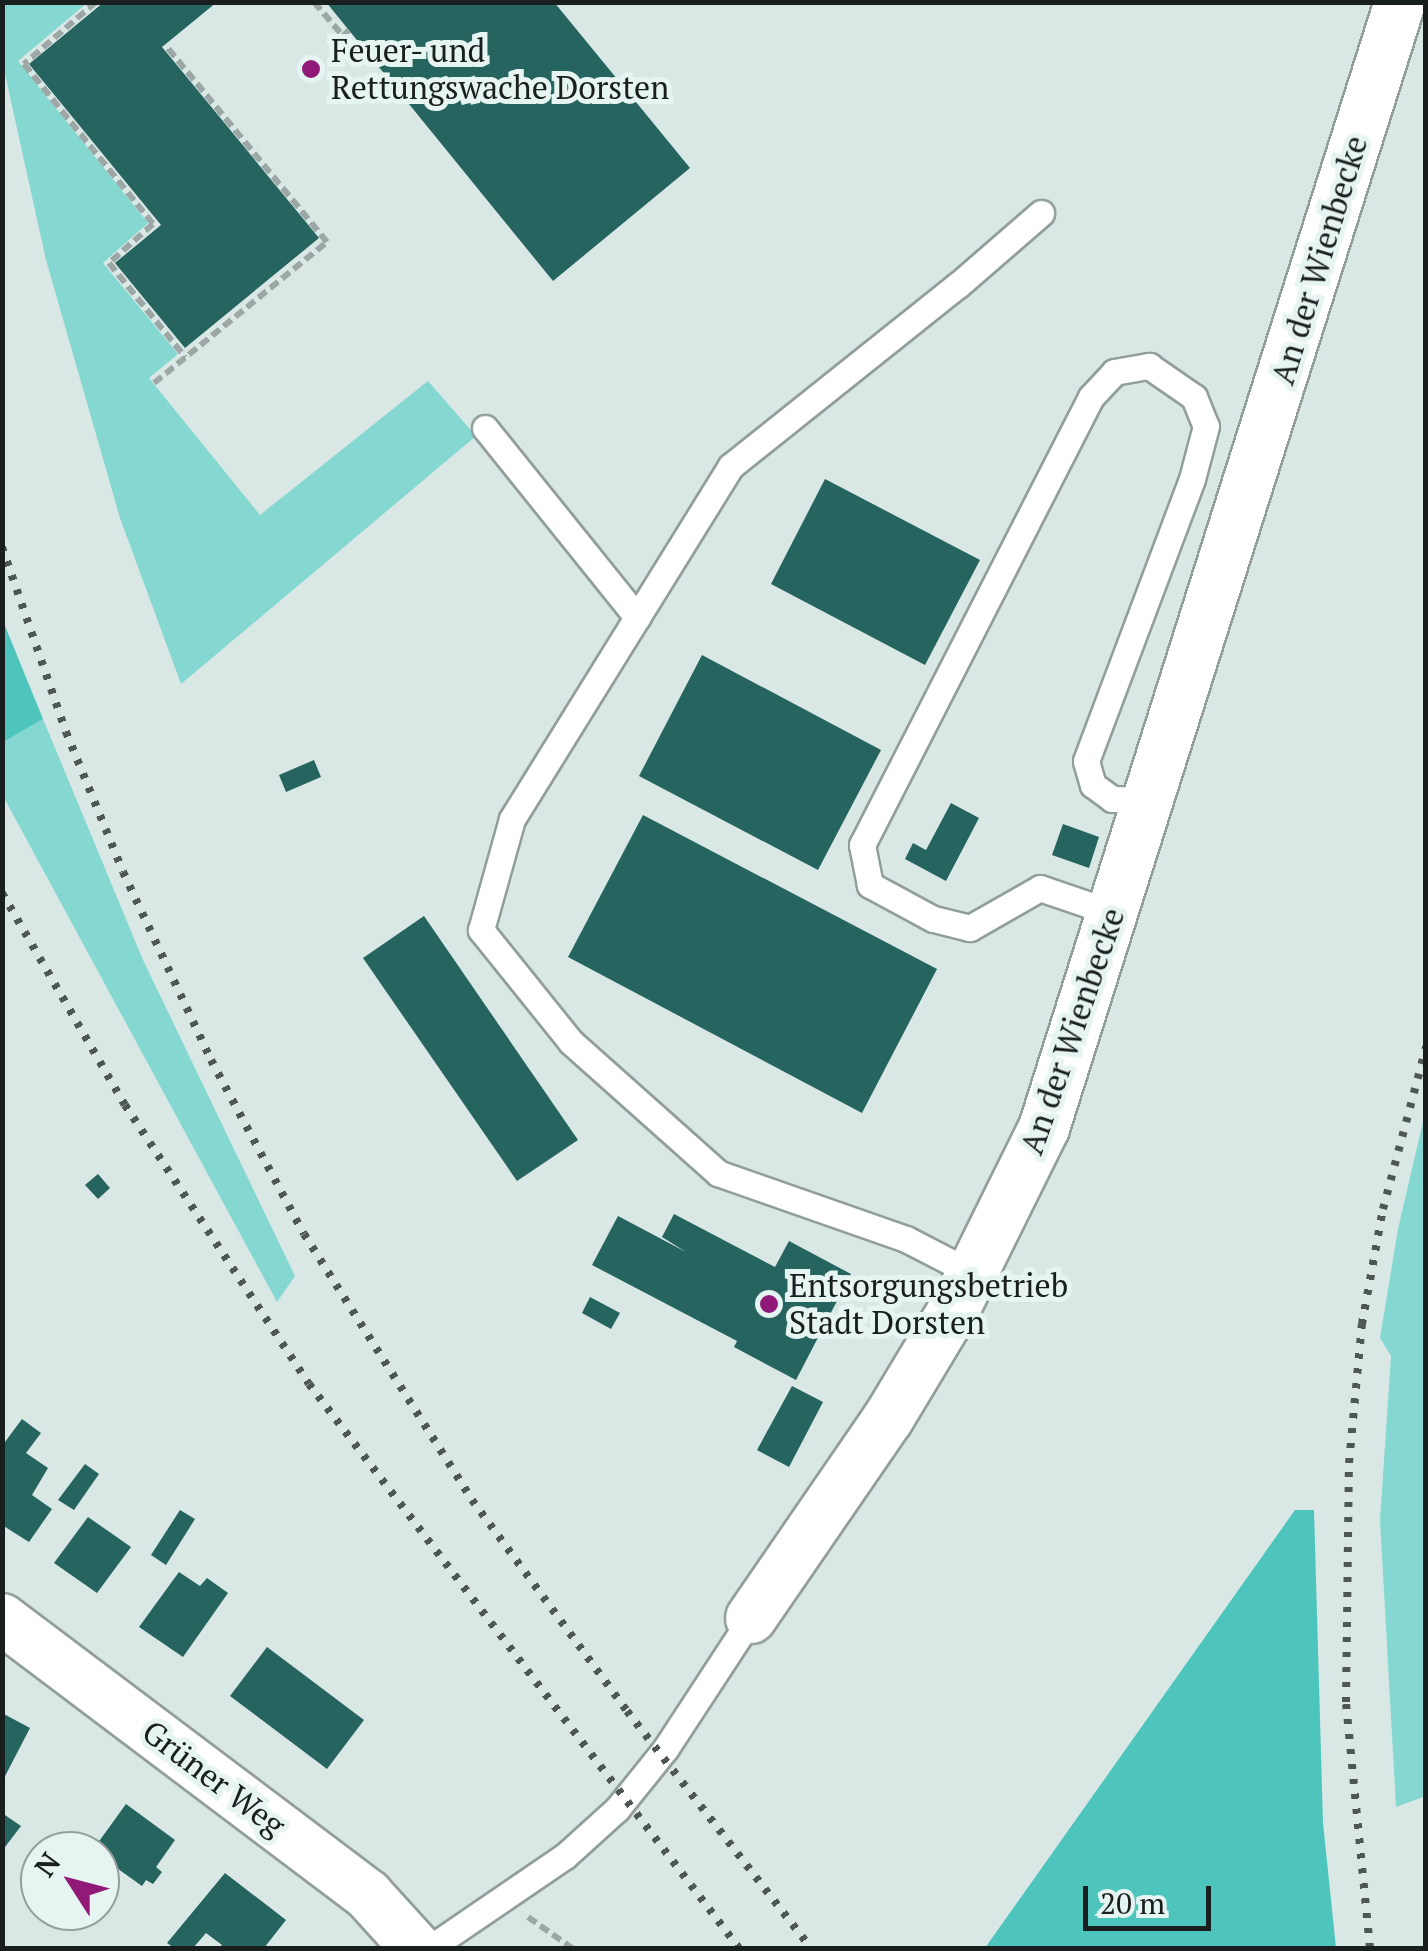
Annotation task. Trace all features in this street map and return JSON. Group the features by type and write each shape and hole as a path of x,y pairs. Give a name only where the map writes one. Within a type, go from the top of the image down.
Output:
{"street":[{"name":"An der Wienbecke","path":"751,1618 888,1419 972,1274 1044,1128 1151,800 1400,2"},
{"name":"Grüner Weg","path":"2,1618 368,1895 416,1948"}],"lane":[{"path":"972,1274 906,1239 718,1173 571,1042 481,930 512,819 731,466 958,286 1042,213"},
{"path":"1113,914 1040,888 970,928 933,920 870,885 862,845 1090,397 1114,372 1149,366 1194,397 1206,426 1192,480 1086,761 1092,785 1112,799 1151,800"},
{"path":"486,428 637,617"},
{"name":"An der Wienbecke","path":"430,1948 565,1856 616,1809 666,1748 751,1618"}],"path":[{"path":"96,2 24,64 153,224 109,263 186,357"},
{"path":"314,2 342,36 348,30"},
{"path":"154,383 326,242 165,45"}],"shaded area":[{"path":"2,3 87,3 18,61 148,223 103,263 178,354 149,378 260,515 428,381 476,436 181,684 120,518 46,260 3,65"},
{"path":"3,621 43,719 2,742"},
{"path":"43,719 143,960 295,1276 277,1302 3,796 2,742"},
{"path":"1425,1113 1426,1796 1396,1807 1380,1520 1391,1356 1380,1338 1398,1229"},
{"path":"1295,1510 1314,1510 1323,1823 1336,1948 985,1948"}],"building":[{"name":"Feuer- und Rettungswache Dorsten","path":"104,2 217,2 162,47 319,238 185,348 115,263 161,225 29,64"},
{"name":"Feuer- und Rettungswache Dorsten","path":"326,2 554,2 690,168 553,281"},
{"path":"825,479 980,560 925,665 771,584"},
{"path":"702,655 881,750 818,870 639,776"},
{"path":"314,760 321,777 286,792 279,775"},
{"path":"951,803 979,818 946,881 905,859 913,843 926,850"},
{"path":"643,815 937,969 862,1113 568,957"},
{"path":"1063,824 1099,837 1089,868 1052,855"},
{"path":"424,916 578,1140 517,1181 363,958"},
{"path":"98,1174 110,1188 98,1199 85,1185"},
{"path":"674,1214 775,1267 789,1241 851,1274 796,1380 734,1347 737,1341 592,1265 618,1216 686,1252 662,1237"},
{"path":"590,1297 620,1313 611,1329 582,1313"},
{"path":"792,1386 823,1402 789,1467 757,1450"},
{"path":"22,1419 41,1433 26,1453 48,1468 32,1495 52,1509 29,1542 2,1525 2,1446"},
{"path":"85,1464 99,1474 74,1510 58,1500"},
{"path":"180,1510 195,1519 166,1565 151,1555"},
{"path":"88,1517 131,1547 97,1593 54,1563"},
{"path":"179,1572 200,1586 207,1578 228,1593 183,1657 139,1627"},
{"path":"267,1647 364,1720 327,1769 230,1696"},
{"path":"2,1713 30,1728 2,1782"},
{"path":"126,1804 175,1840 156,1867 162,1872 153,1884 146,1880 142,1886 120,1870 120,1831 106,1831"},
{"path":"2,1813 21,1826 2,1851"},
{"path":"225,1873 286,1920 264,1948 219,1948 222,1945 206,1933 193,1948 174,1948 167,1943"}],"railway":[{"path":"2,547 66,732 123,872 211,1060 304,1234 472,1500 627,1711 811,1948"},
{"path":"2,893 125,1105 309,1384 739,1948"},
{"path":"1370,1948 1346,1702 1349,1463 1362,1324 1383,1209 1426,1047"}],"place":[{"name":"Feuer- und Rettungswache Dorsten","path":"311,69"},
{"name":"Entsorgungsbetrieb Stadt Dorsten","path":"769,1304"}]}
